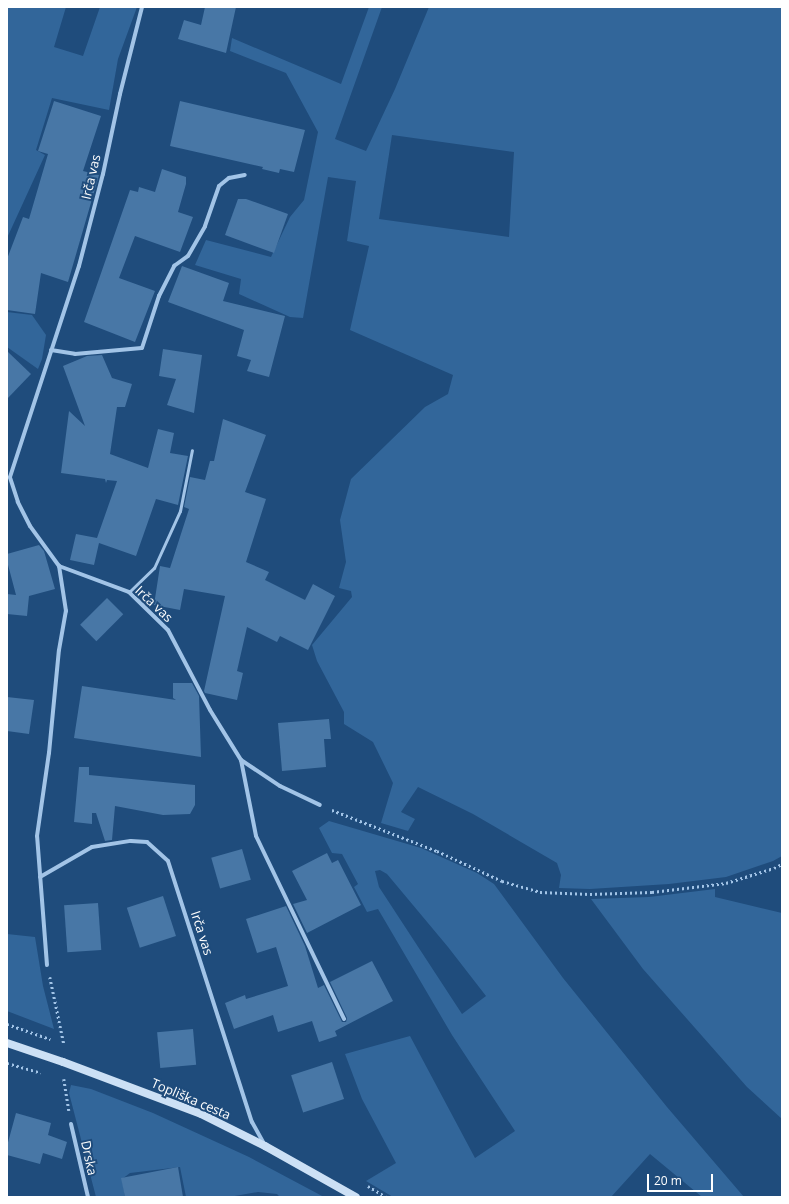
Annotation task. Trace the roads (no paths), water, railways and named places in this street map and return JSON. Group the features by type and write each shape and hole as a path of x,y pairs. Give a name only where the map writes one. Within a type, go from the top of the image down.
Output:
{"main road":[{"name":"Topliška cesta","path":"7,1043 63,1062 202,1114 265,1146 356,1197"}],"street":[{"name":"Irča vas","path":"47,965 37,836 49,753 59,650 66,611 59,566 30,526 8,477 79,266 103,174 120,94 142,7"},
{"path":"51,350 75,354 142,348 159,296 174,266 188,256 205,226 219,186 229,178 245,176"},
{"name":"Irča vas","path":"59,566 129,592 168,630 188,665 210,710 241,760 280,786 320,805"},
{"path":"241,760 256,836 344,1019"},
{"name":"Irča vas","path":"40,877 92,847 131,841 148,842 168,861 252,1122 265,1146"},
{"name":"Drska","path":"71,1124 88,1197"}],"lane":[{"path":"129,592 154,568 180,511 192,450"}]}
